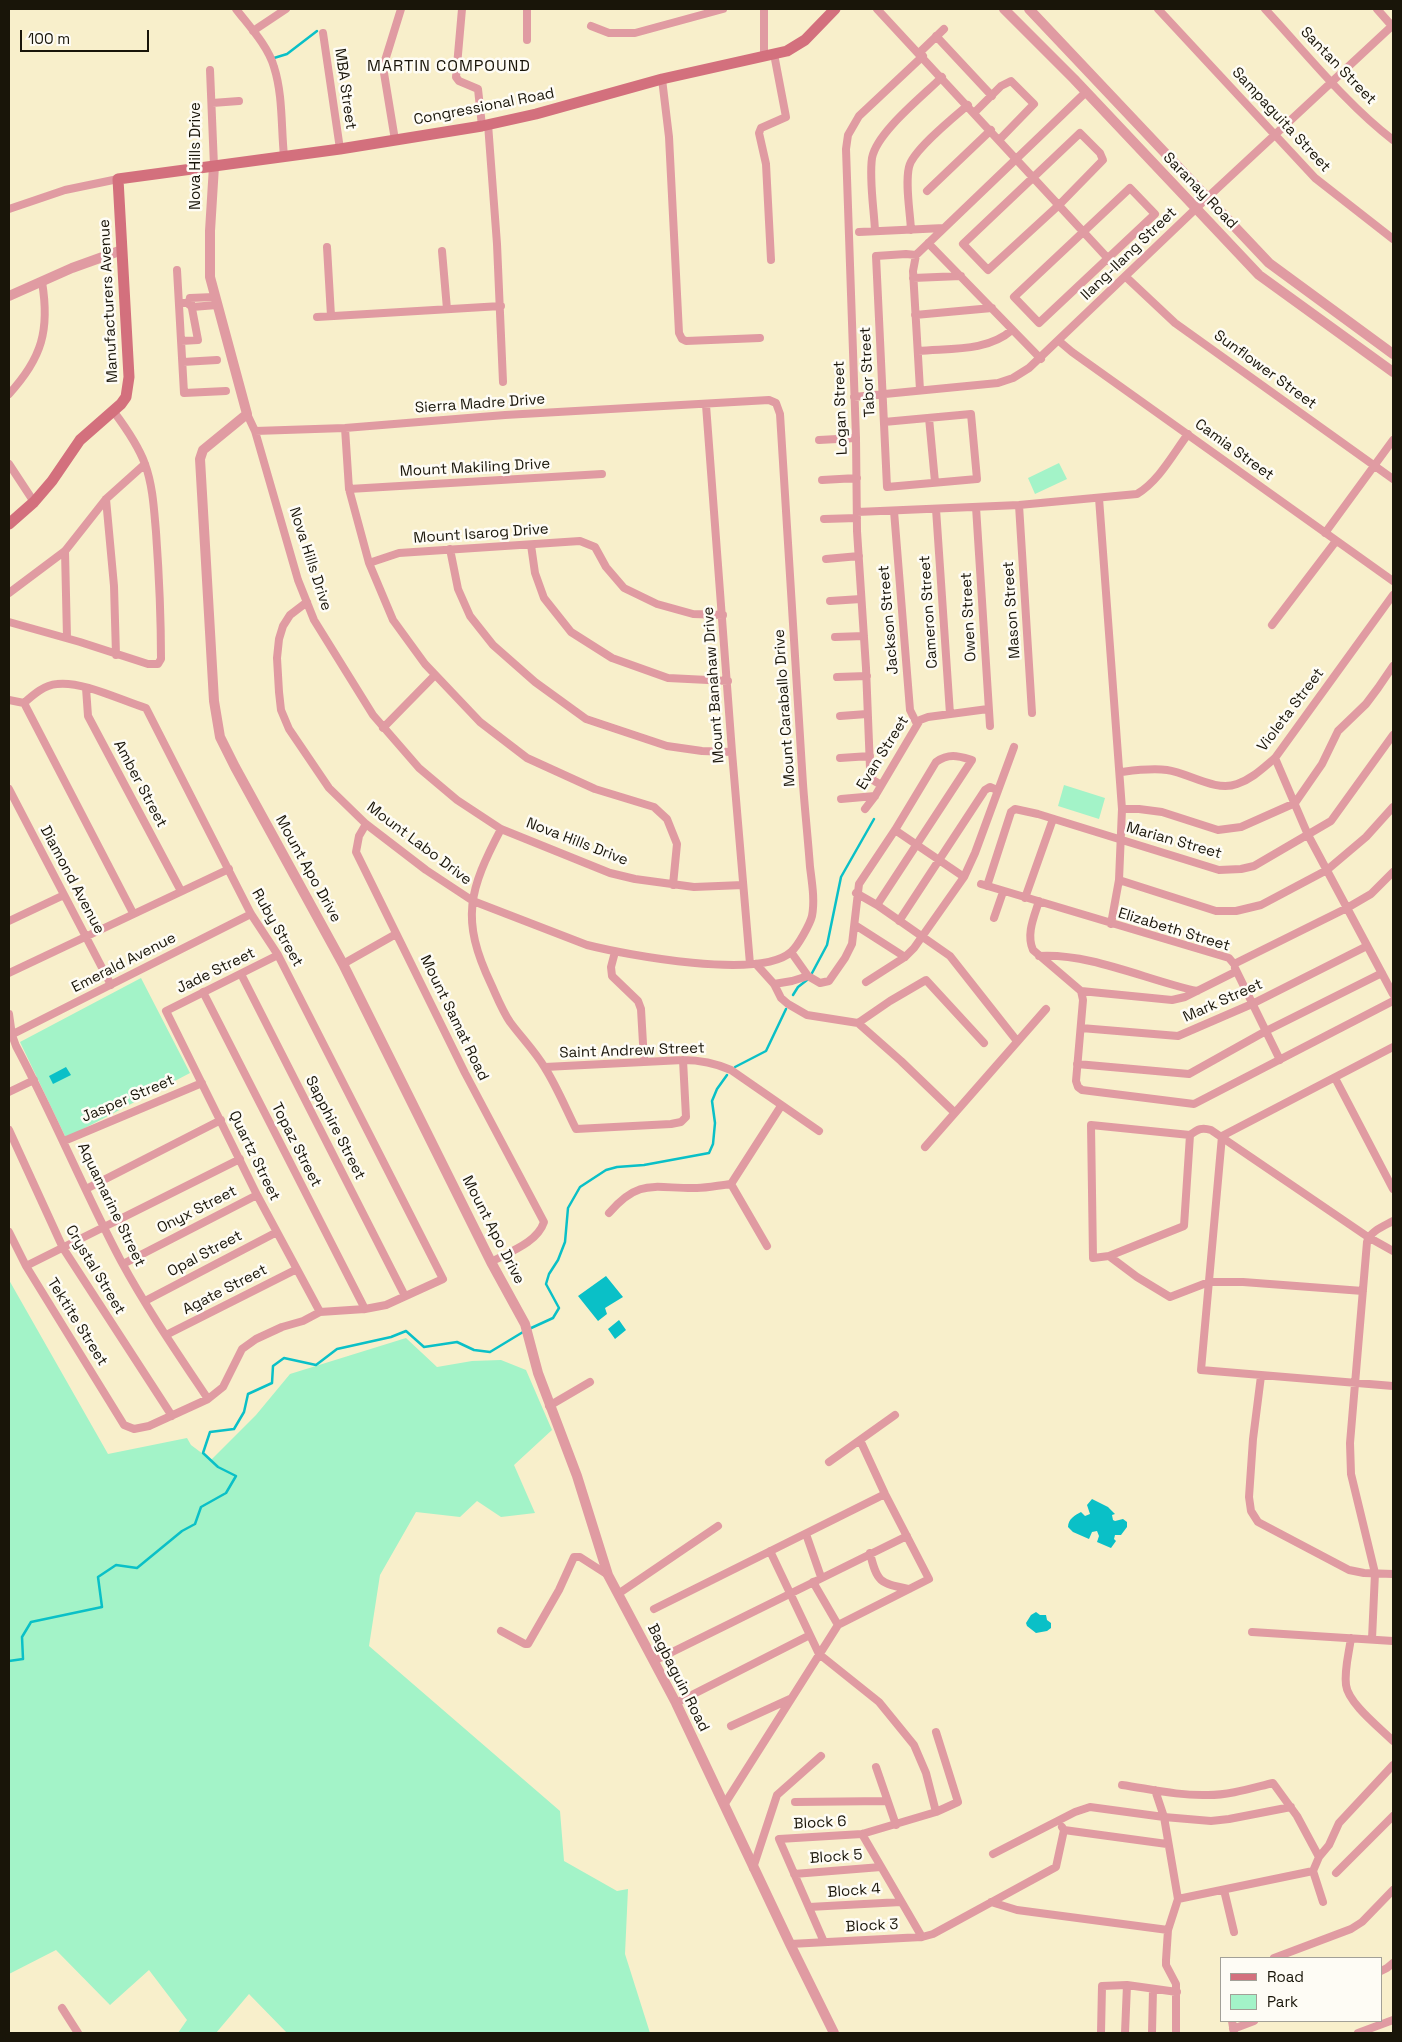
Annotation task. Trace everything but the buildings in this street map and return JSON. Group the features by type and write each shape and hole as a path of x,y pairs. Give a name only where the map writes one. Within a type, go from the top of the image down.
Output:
{"main road":[{"name":"Congressional Road","path":"118,179 395,140 485,125 536,114 662,79 787,51 805,40 835,9"},
{"name":"Manufacturers Avenue","path":"9,524 34,502 52,481 80,440 114,412 126,397 128,387 118,179"}],"street":[{"path":"236,9 253,31 274,66 279,91 284,156"},
{"path":"253,31 286,9"},
{"path":"395,140 383,67 401,9"},
{"path":"462,9 456,77 459,81 478,89 485,125 501,306 503,382"},
{"path":"527,9 527,40"},
{"path":"591,26 609,33 635,32 723,9"},
{"path":"764,9 769,56 786,117 761,128 759,133 766,164 771,260"},
{"path":"877,9 968,104 1114,265"},
{"name":"Saranay Road","path":"1004,9 1086,92 1259,275 1393,372"},
{"name":"Saranay Road","path":"1029,9 1269,263 1393,354"},
{"name":"Sampaguita Street","path":"1158,9 1315,178 1393,240"},
{"name":"Santan Street","path":"1265,9 1332,82 1393,140"},
{"path":"1377,9 1393,25"},
{"name":"Ilang-Ilang Street","path":"854,397 998,383 1022,373 1040,359 1196,208 1276,136 1393,25"},
{"name":"Logan Street","path":"880,785 873,780 870,756 867,676 861,599 846,165 848,135 867,107 944,29"},
{"name":"MBA Street","path":"323,33 340,148"},
{"path":"936,36 992,96"},
{"name":"Nova Hills Drive","path":"210,70 214,166 209,255 210,277 216,301 247,414 255,432 298,580 314,620 373,715 419,768 458,800 501,829 610,873 635,879 694,887 744,885"},
{"path":"875,231 872,166 876,147 888,131 942,77"},
{"path":"662,79 669,138 679,333 686,341 760,338"},
{"path":"975,112 1002,86 1011,81 1034,104 1000,139"},
{"path":"920,390 913,278 913,265 916,255 1086,92"},
{"path":"212,102 240,101"},
{"path":"911,230 908,172 911,160 968,104"},
{"path":"927,191 992,130"},
{"path":"1080,133 1100,153 1102,160 1060,204 988,270 964,244 1035,177 1080,133"},
{"path":"9,209 65,190 118,179"},
{"path":"1130,188 1155,214 1108,258 1039,323 1014,297 1130,188"},
{"path":"859,232 944,228"},
{"path":"928,242 1040,359"},
{"path":"327,246 331,316"},
{"path":"9,296 122,250"},
{"path":"442,251 447,309"},
{"name":"Tabor Street","path":"916,255 876,256 887,486 935,482"},
{"path":"177,270 198,340 181,341"},
{"path":"913,278 961,276"},
{"name":"Sunflower Street","path":"1126,277 1175,323 1393,479"},
{"path":"9,394 29,371 38,354 44,333 46,314 42,282"},
{"path":"187,303 216,301"},
{"path":"187,303 181,341 184,394 226,391"},
{"path":"316,317 501,306"},
{"path":"915,315 992,308"},
{"path":"918,351 986,345 1000,339 1012,330"},
{"name":"Camia Street","path":"1059,341 1325,534 1393,581"},
{"path":"182,362 217,360"},
{"name":"Sierra Madre Drive","path":"255,432 344,428 504,415 769,400 776,403 780,414"},
{"name":"Mount Banahaw Drive","path":"706,405 732,752 753,964"},
{"path":"9,622 148,664 158,664 161,659 158,560 153,499 145,464 128,430 114,412"},
{"name":"Mount Apo Drive","path":"247,414 203,450 200,459 214,701 220,737 343,964 490,1262 525,1324"},
{"name":"Mount Caraballo Drive","path":"780,414 804,800 813,900 812,917 791,952"},
{"path":"884,422 971,414 976,479 935,482 929,418"},
{"path":"344,428 349,489 369,562 393,620 425,664 480,722 527,758 596,790 654,807 667,819 677,844 672,885"},
{"path":"824,520 894,511 1018,505 1129,495 1144,490 1158,475 1188,434"},
{"path":"819,440 856,438"},
{"path":"1325,534 1393,440"},
{"path":"9,464 34,502"},
{"path":"9,593 65,550 106,499 145,464"},
{"name":"Mount Makiling Drive","path":"349,489 602,474"},
{"path":"822,480 857,478"},
{"path":"1099,498 1121,772 1122,840 1119,880 1112,924"},
{"path":"106,499 114,586 116,655"},
{"name":"Mason Street","path":"1018,505 1032,713"},
{"name":"Owen Street","path":"976,507 990,726"},
{"name":"Cameron Street","path":"936,509 950,714"},
{"name":"Jackson Street","path":"894,511 910,710 917,724"},
{"name":"Mount Isarog Drive","path":"369,562 398,553 580,541 596,547 606,568 624,588 657,604 693,614 723,615"},
{"path":"1272,626 1336,541"},
{"path":"531,545 535,573 544,598 571,632 612,658 668,678 715,682 728,681"},
{"path":"450,549 458,589 470,616 493,645 535,682 586,719 667,746 702,751 732,752"},
{"path":"65,550 67,638"},
{"path":"826,559 859,556"},
{"name":"Violeta Street","path":"1121,772 1146,768 1169,770 1219,786 1235,785 1249,779 1275,758 1393,595"},
{"path":"830,600 861,599"},
{"name":"Mount Labo Drive","path":"307,602 290,615 283,626 279,639 278,666 281,710 289,729 329,788 366,824 472,902 587,945 655,959 694,963 753,964"},
{"path":"835,637 864,636"},
{"path":"1122,809 1162,812 1218,830 1241,827 1295,803 1322,764 1338,731 1372,696 1393,666"},
{"path":"384,728 435,675"},
{"path":"837,677 867,676"},
{"name":"Ruby Street","path":"24,703 38,691 55,684 86,688 146,708 251,914 278,955 443,1279 405,1296"},
{"name":"Amber Street","path":"86,688 88,716 181,891"},
{"path":"9,700 24,703 133,913"},
{"name":"Evan Street","path":"865,809 875,796 920,720 928,717 988,709"},
{"path":"840,716 867,714"},
{"name":"Marian Street","path":"984,885 1011,812 1015,809 1219,870 1254,866 1331,821 1393,735"},
{"path":"866,982 905,957 923,937 964,877 975,853 1014,747"},
{"path":"877,905 972,760 955,755 944,757 936,762 895,830 859,884 856,893 855,925 852,944 846,958 829,981 820,982 808,976 791,952 753,964 774,984 781,998 807,1015 858,1023 954,1112"},
{"path":"840,758 870,756"},
{"path":"1275,758 1308,835 1393,994"},
{"name":"Diamond Avenue","path":"9,788 111,985"},
{"path":"899,921 985,790 990,788 997,790"},
{"path":"841,799 875,796"},
{"path":"1119,880 1216,911 1236,911 1261,905 1327,870 1366,837 1393,807"},
{"path":"1025,898 1053,819"},
{"name":"Mount Samat Road","path":"366,824 359,836 356,852 465,1073 544,1222 541,1231 532,1239 490,1262"},
{"path":"501,829 484,862 475,885 472,902 471,916 479,960 509,1020 544,1067 576,1129 680,1122 686,1117 683,1060"},
{"path":"895,830 964,877"},
{"path":"9,973 87,938 133,913 229,869"},
{"name":"Elizabeth Street","path":"984,885 1229,958 1235,968 1372,894 1393,872"},
{"path":"994,918 1003,892"},
{"path":"856,893 877,905 950,956 1017,1040"},
{"path":"9,921 64,895"},
{"path":"1039,901 1029,941 1033,950 1081,991 1166,1000 1185,997 1235,968 1280,1060"},
{"name":"Emerald Avenue","path":"10,1036 251,914"},
{"path":"855,925 905,957"},
{"path":"343,964 396,934"},
{"name":"Mark Street","path":"1081,1028 1178,1036 1252,1004 1367,946"},
{"path":"615,952 611,966 612,976 638,1000 641,1009 644,1062"},
{"name":"Jade Street","path":"166,1011 278,955"},
{"path":"1039,956 1088,961 1197,991"},
{"path":"1077,1064 1189,1074 1266,1031 1382,973"},
{"name":"Sapphire Street","path":"241,974 405,1296"},
{"path":"774,984 808,976"},
{"path":"858,1023 926,980 984,1043"},
{"path":"1081,991 1083,1000 1077,1064 1076,1082 1078,1087 1082,1090 1194,1104 1393,1001"},
{"name":"Topaz Street","path":"203,992 365,1309"},
{"path":"925,1147 1046,1009"},
{"name":"Quartz Street","path":"166,1011 257,1194 320,1312"},
{"name":"Aquamarine Street","path":"9,1014 10,1036 34,1080 123,1264 208,1399"},
{"path":"1222,1136 1393,1047"},
{"name":"Saint Andrew Street","path":"544,1067 683,1060 716,1063 731,1070 819,1132"},
{"path":"1335,1078 1393,1189"},
{"path":"9,1092 34,1080"},
{"name":"Jasper Street","path":"64,1141 202,1083"},
{"path":"731,1184 781,1106"},
{"path":"86,1189 221,1120"},
{"path":"1190,1135 1184,1226 1109,1256 1093,1258 1091,1125 1190,1135 1198,1129 1205,1128 1222,1136 1368,1237 1393,1251"},
{"name":"Crystal Street","path":"9,1130 63,1248 172,1416"},
{"path":"1222,1136 1202,1370 1393,1386"},
{"path":"26,1266 240,1159"},
{"path":"609,1213 629,1193 650,1186 698,1188 731,1184"},
{"path":"731,1184 766,1246"},
{"name":"Onyx Street","path":"123,1264 257,1194"},
{"path":"1368,1237 1393,1221"},
{"name":"Tektite Street","path":"9,1232 26,1266 124,1425 134,1429 149,1426 172,1416"},
{"name":"Opal Street","path":"145,1301 277,1232"},
{"path":"1368,1237 1350,1443 1351,1474 1375,1573 1372,1639"},
{"path":"1109,1256 1136,1277 1170,1297 1210,1282 1243,1282 1363,1292"},
{"name":"Agate Street","path":"166,1335 297,1268"},
{"path":"172,1416 208,1399 224,1387 242,1350 256,1339 282,1327 303,1321 320,1312 365,1309 386,1305 405,1296"},
{"name":"Bagbaguin Road","path":"525,1324 549,1406 577,1476 608,1575 676,1703 753,1868 834,2033"},
{"path":"1261,1376 1250,1468 1249,1497 1251,1511 1258,1522 1349,1570 1393,1574"},
{"path":"549,1406 590,1382"},
{"path":"829,1462 895,1415"},
{"path":"724,1805 838,1625 929,1579 884,1494 860,1440"},
{"path":"654,1609 884,1494"},
{"path":"618,1594 718,1526"},
{"path":"806,1534 821,1577"},
{"path":"654,1661 907,1536"},
{"path":"770,1551 819,1654 879,1702 914,1745 926,1773 936,1812"},
{"path":"870,1553 875,1573 885,1584 909,1588"},
{"path":"501,1631 528,1644 559,1590 574,1557 580,1557 608,1575"},
{"path":"813,1582 838,1625"},
{"path":"1252,1632 1393,1641"},
{"path":"676,1703 810,1635"},
{"path":"1351,1638 1346,1678 1349,1696 1393,1741"},
{"path":"731,1726 790,1699"},
{"name":"Block 6","path":"794,1874 779,1839 862,1834 936,1812 958,1802 936,1732"},
{"path":"753,1868 777,1795 821,1756"},
{"path":"1323,1902 1313,1871 1319,1857 1329,1846 1340,1822 1393,1765"},
{"path":"876,1768 896,1825"},
{"path":"1122,1784 1209,1796 1227,1794 1273,1783 1307,1832 1319,1857"},
{"path":"1155,1790 1164,1818 1178,1900 1168,1930 1166,1965 1174,1978 1177,1992 1176,2033"},
{"path":"795,1802 888,1801"},
{"path":"993,1854 1082,1808 1096,1806 1164,1818 1220,1820 1291,1807"},
{"path":"1336,1873 1393,1816"},
{"path":"1060,1821 1064,1830 1167,1844"},
{"name":"Block 3","path":"790,1944 922,1937 939,1931 1056,1867 1064,1830"},
{"path":"862,1834 922,1937"},
{"name":"Block 5","path":"794,1874 881,1867"},
{"path":"1178,1900 1313,1871"},
{"path":"794,1874 824,1942"},
{"path":"1224,1890 1234,1932"},
{"path":"1277,1957 1351,1929 1362,1922 1393,1890"},
{"name":"Block 4","path":"809,1907 901,1902"},
{"path":"991,1902 1017,1910 1168,1930"},
{"path":"1382,1970 1393,1963"},
{"path":"1101,2033 1101,1988 1104,1985 1177,1992"},
{"path":"1125,2033 1127,1986"},
{"path":"1152,2033 1153,1989"},
{"path":"62,2008 78,2033"},
{"path":"1358,2033 1393,2020"},
{"path":"1233,2028 1251,2022"}],"green space":[{"path":"1059,463 1067,479 1035,494 1028,478"},
{"path":"1064,785 1105,798 1099,819 1058,806"},
{"path":"141,978 190,1073 66,1138 20,1042"},
{"path":"9,1280 108,1454 187,1438 191,1445 211,1460 256,1415 290,1374 406,1338 437,1367 472,1361 501,1360 526,1370 552,1430 514,1465 535,1513 501,1517 477,1501 460,1517 416,1512 380,1575 369,1646 560,1811 564,1861 617,1891 628,1889 625,1954 650,2033 287,2033 249,1994 216,2033 178,2033 187,2020 149,1970 110,2005 56,1950 9,1974"}],"water":[{"path":"66,1067 71,1075 53,1084 49,1076"},
{"path":"606,1276 623,1297 605,1308 607,1314 598,1321 578,1296"},
{"path":"619,1320 626,1330 615,1339 608,1329"},
{"path":"1092,1499 1108,1507 1115,1514 1112,1515 1113,1520 1123,1519 1127,1522 1127,1527 1121,1535 1115,1535 1114,1539 1116,1541 1111,1548 1097,1542 1099,1536 1097,1531 1092,1532 1089,1539 1073,1532 1068,1527 1068,1524 1076,1514 1081,1512 1085,1516 1090,1514 1087,1505"},
{"path":"1036,1612 1040,1615 1046,1615 1047,1620 1051,1623 1051,1628 1047,1631 1036,1633 1027,1626 1026,1623 1031,1615"}],"waterway":[{"path":"274,58 287,54 317,31"},
{"path":"811,975 827,945 841,877 874,819"},
{"path":"793,995 798,987 807,980"},
{"path":"735,1067 766,1051 786,1009"},
{"path":"529,1329 553,1318 559,1308 546,1284 565,1242 568,1208 580,1187 606,1170 617,1167 644,1165 709,1153 713,1144 715,1123 712,1101 717,1089 727,1075"},
{"path":"9,1661 23,1659 22,1637 31,1622 102,1607 98,1577 116,1565 137,1568 182,1531 195,1524 201,1507 226,1493 236,1476 218,1467 203,1453 210,1432 234,1429 244,1412 248,1394 272,1383 273,1366 284,1358 316,1365 337,1349 391,1337 406,1331 424,1347 457,1342 474,1350 490,1352 523,1332"}],"district":[{"name":"MARTIN COMPOUND","path":"449,67"}]}
